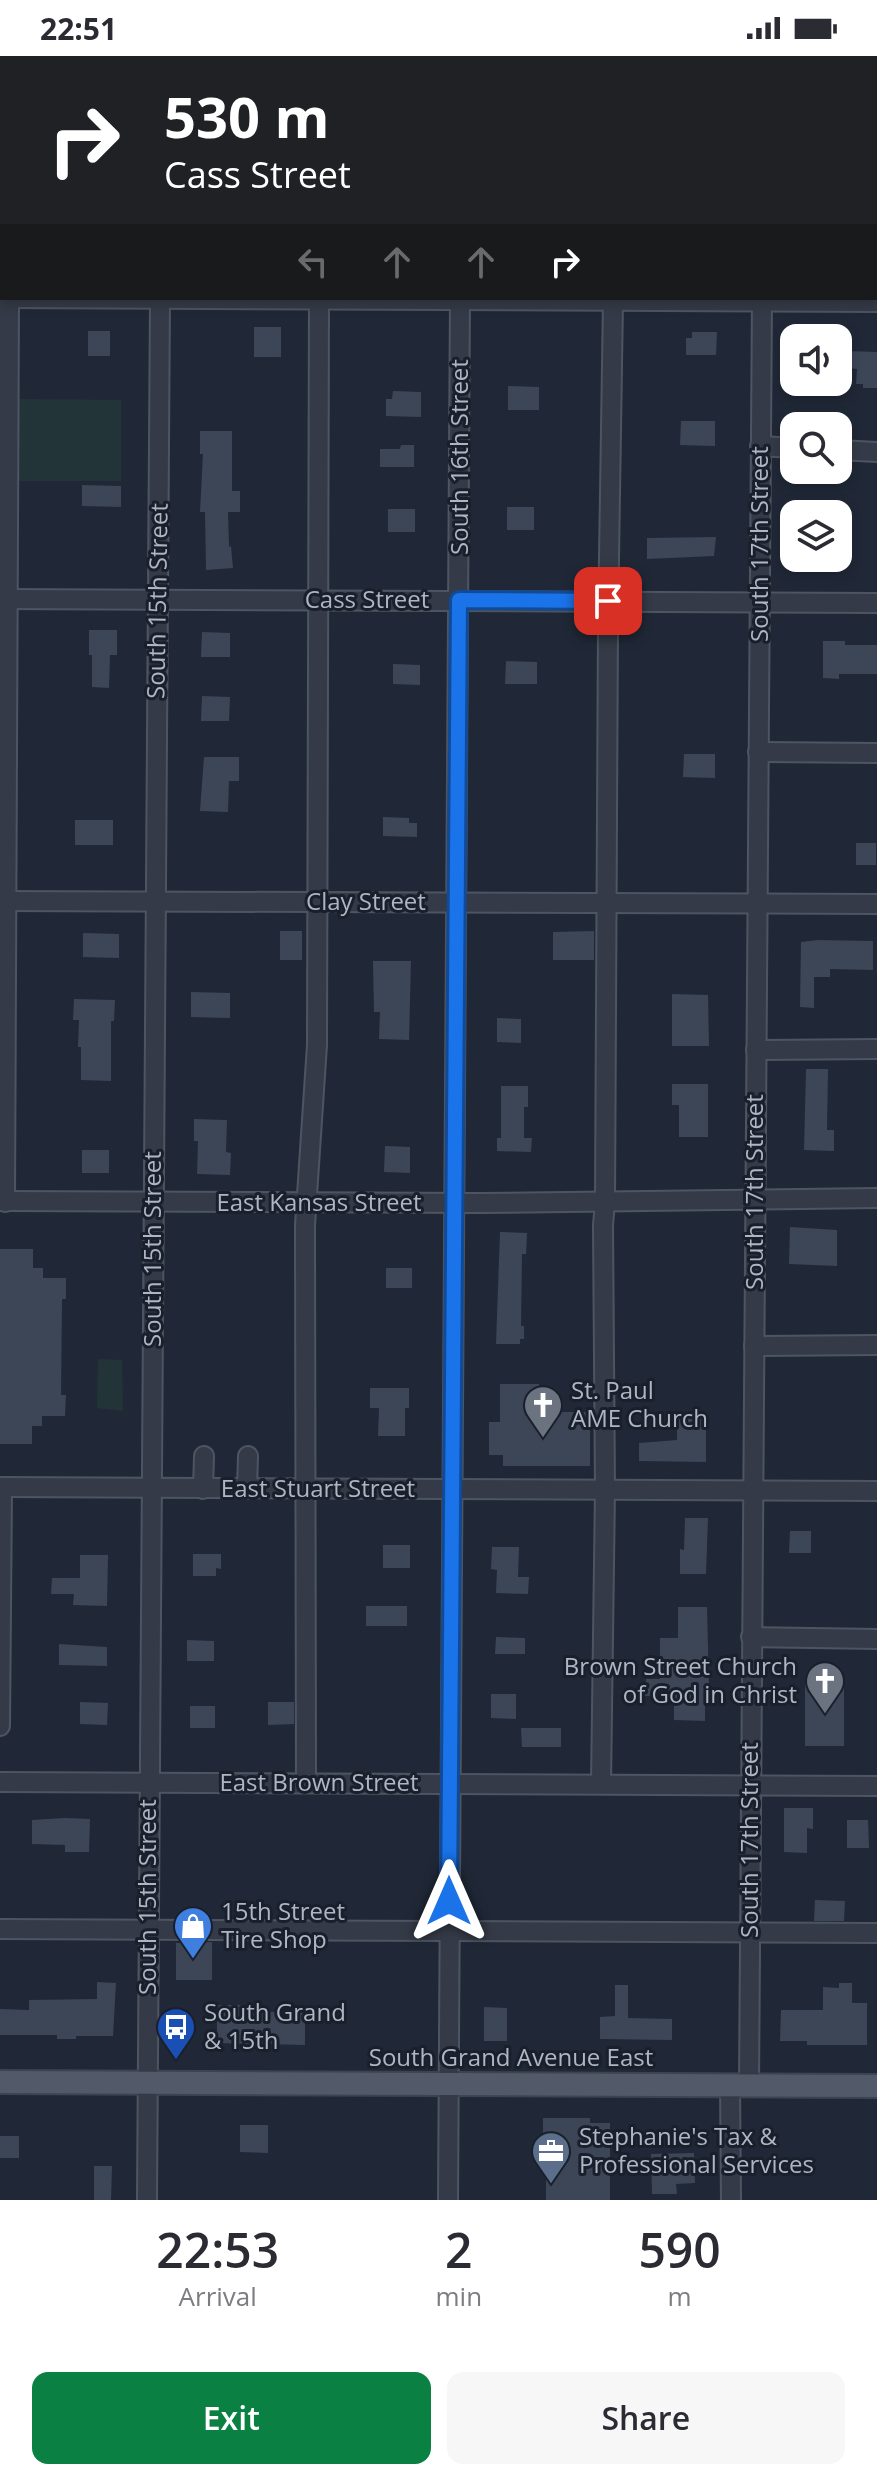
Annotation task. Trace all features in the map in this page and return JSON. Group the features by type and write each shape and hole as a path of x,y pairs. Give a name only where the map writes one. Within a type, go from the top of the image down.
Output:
{"main road":[{"name":"South Grand Avenue East","path":"0,2082 877,2086"}],"street":[{"path":"3,1202 4,599 9,300"},
{"name":"South 15th Street","path":"147,2200 160,300"},
{"path":"306,1783 305,1240 317,1045 319,300"},
{"name":"South 16th Street","path":"448,2200 460,300"},
{"path":"536,300 877,302"},
{"name":"South 17th Street","path":"731,2200 750,1932 762,300"},
{"path":"601,1784 608,601 613,301"},
{"path":"760,446 780,447"},
{"path":"852,451 877,452"},
{"name":"Cass Street","path":"4,599 877,603"},
{"path":"758,752 877,753"},
{"name":"Clay Street","path":"3,901 877,904"},
{"path":"756,1050 877,1049"},
{"name":"East Kansas Street","path":"3,1202 453,1203 877,1198"},
{"path":"754,1346 877,1345"},
{"path":"203,1489 204,1456"},
{"path":"247,1489 248,1456"},
{"path":"0,1726 1,1487"},
{"name":"East Stuart Street","path":"1,1487 877,1491"},
{"path":"751,1637 877,1639"},
{"name":"East Brown Street","path":"0,1782 877,1786"},
{"path":"0,1929 877,1933"}],"shaded area":[{"path":"16,399 121,400 121,481 16,481"},
{"path":"98,1359 122,1360 123,1411 97,1408"}],"building":[{"path":"254,327 281,327 281,357 254,357"},
{"path":"88,331 110,331 110,356 88,356"},
{"path":"692,332 717,332 716,355 686,355 686,338 692,338"},
{"path":"852,351 877,352 877,388 863,388 863,384 856,384 857,369 852,368"},
{"path":"508,386 539,387 539,410 508,410"},
{"path":"393,391 421,392 421,417 386,416 386,399 392,399"},
{"path":"681,421 715,421 715,446 680,445"},
{"path":"200,431 232,431 232,491 240,491 240,512 228,512 233,568 206,570 205,512 200,512 203,454 200,454"},
{"path":"401,445 414,445 414,467 380,467 380,449 400,449"},
{"path":"82,485 121,486 121,507 82,506"},
{"path":"507,507 534,507 534,530 507,530"},
{"path":"388,509 415,509 415,532 388,532"},
{"path":"716,537 714,556 647,559 647,538"},
{"path":"89,630 117,630 117,655 110,655 109,688 92,687"},
{"path":"202,632 230,633 230,657 201,657"},
{"path":"823,641 877,645 877,674 839,674 839,679 823,678"},
{"path":"506,661 537,662 537,684 505,684"},
{"path":"393,664 420,665 420,685 393,684"},
{"path":"202,696 230,697 229,721 201,721"},
{"path":"684,754 715,754 715,778 683,777"},
{"path":"204,757 239,757 239,781 229,781 228,812 200,811"},
{"path":"383,817 409,818 409,823 417,823 417,837 383,836"},
{"path":"75,820 113,820 113,845 75,845"},
{"path":"856,843 876,843 876,865 856,865"},
{"path":"280,931 302,931 302,960 280,960"},
{"path":"594,931 594,960 553,960 553,932"},
{"path":"83,933 119,934 119,958 83,957"},
{"path":"873,941 873,970 830,969 830,977 814,977 814,1008 800,1007 801,942"},
{"path":"373,961 411,961 409,1040 379,1039 380,1012 374,1012"},
{"path":"191,992 230,993 230,1018 191,1017"},
{"path":"672,994 708,995 709,1046 672,1046"},
{"path":"74,999 115,1000 114,1021 111,1021 111,1081 81,1080 79,1020 73,1020"},
{"path":"497,1018 521,1019 521,1043 497,1042"},
{"path":"806,1069 828,1069 827,1130 834,1130 834,1151 804,1150"},
{"path":"672,1084 708,1084 708,1137 679,1137 679,1105 672,1105"},
{"path":"501,1086 528,1086 524,1138 532,1138 531,1152 497,1151 497,1138 501,1138"},
{"path":"194,1119 227,1120 226,1152 231,1153 230,1175 197,1174 198,1141 194,1141"},
{"path":"385,1146 410,1147 410,1173 384,1172"},
{"path":"82,1150 109,1150 109,1173 82,1173"},
{"path":"790,1227 837,1230 837,1266 789,1264"},
{"path":"500,1232 527,1233 526,1254 522,1254 521,1326 524,1326 524,1339 520,1339 520,1344 496,1344"},
{"path":"0,1249 33,1249 33,1268 43,1268 43,1278 66,1278 66,1299 62,1299 61,1395 66,1395 65,1416 42,1416 42,1426 32,1426 32,1444 0,1444"},
{"path":"386,1268 412,1268 412,1288 386,1288"},
{"path":"500,1384 539,1384 539,1412 590,1412 590,1466 503,1466 503,1455 489,1455 489,1422 500,1422"},
{"path":"370,1388 409,1388 405,1436 378,1436 379,1408 370,1408"},
{"path":"677,1415 706,1415 706,1462 639,1461 639,1443 677,1440"},
{"path":"685,1518 708,1518 706,1574 680,1574"},
{"path":"790,1531 811,1531 811,1553 789,1553"},
{"path":"383,1545 410,1545 410,1568 383,1568"},
{"path":"492,1547 519,1547 518,1577 529,1577 528,1594 496,1593 497,1570 491,1569"},
{"path":"193,1554 221,1554 221,1569 216,1568 216,1576 193,1576"},
{"path":"80,1555 108,1555 107,1606 73,1605 74,1594 51,1594 52,1578 80,1578"},
{"path":"366,1606 407,1606 407,1626 366,1626"},
{"path":"678,1607 707,1607 709,1688 705,1688 705,1721 674,1720 674,1695 645,1696 646,1679 660,1679 660,1638 678,1638"},
{"path":"496,1637 525,1638 525,1654 495,1654"},
{"path":"187,1640 214,1641 214,1661 187,1661"},
{"path":"59,1644 107,1647 107,1666 59,1665"},
{"path":"805,1682 844,1682 844,1746 805,1746"},
{"path":"491,1694 516,1694 516,1719 491,1718"},
{"path":"80,1702 108,1703 107,1725 80,1724"},
{"path":"268,1702 294,1702 294,1724 268,1725"},
{"path":"190,1706 215,1706 215,1728 190,1728"},
{"path":"521,1728 561,1728 561,1747 522,1747"},
{"path":"784,1808 813,1808 813,1829 807,1828 807,1853 784,1852"},
{"path":"90,1819 89,1852 65,1852 65,1845 32,1844 32,1820"},
{"path":"847,1820 868,1820 869,1848 847,1848"},
{"path":"815,1900 845,1901 844,1921 814,1921"},
{"path":"212,1942 212,1980 176,1980 176,1943"},
{"path":"97,1982 116,1983 113,2036 57,2039 57,2035 0,2035 0,2009 29,2010 29,2000 97,1999"},
{"path":"839,1983 852,1983 852,2003 867,2003 867,2045 807,2045 807,2041 780,2041 781,2010 823,2010 823,1987 839,1988"},
{"path":"615,1985 628,1985 628,2018 672,2019 672,2040 600,2039 600,2017 615,2016"},
{"path":"217,2005 241,2005 241,2013 305,2011 305,2045 217,2043"},
{"path":"484,2007 507,2008 507,2041 484,2041"},
{"path":"543,2118 590,2118 590,2123 610,2123 610,2200 546,2200"},
{"path":"240,2125 268,2125 268,2153 240,2152"},
{"path":"0,2136 19,2136 19,2158 0,2158"},
{"path":"694,2153 695,2183 676,2184 677,2194 652,2194 651,2154"},
{"path":"94,2166 112,2166 111,2200 94,2200"}],"place":[{"name":"St. Paul AME Church","path":"543,1439"},
{"name":"Brown Street Church of God in Christ","path":"825,1715"},
{"name":"15th Street Tire Shop","path":"193,1960"},
{"name":"South Grand & 15th","path":"176,2061"},
{"name":"Stephanie's Tax & Professional Services","path":"551,2185"}],"route":[{"path":"449,1901 459,600 608,601"}]}
